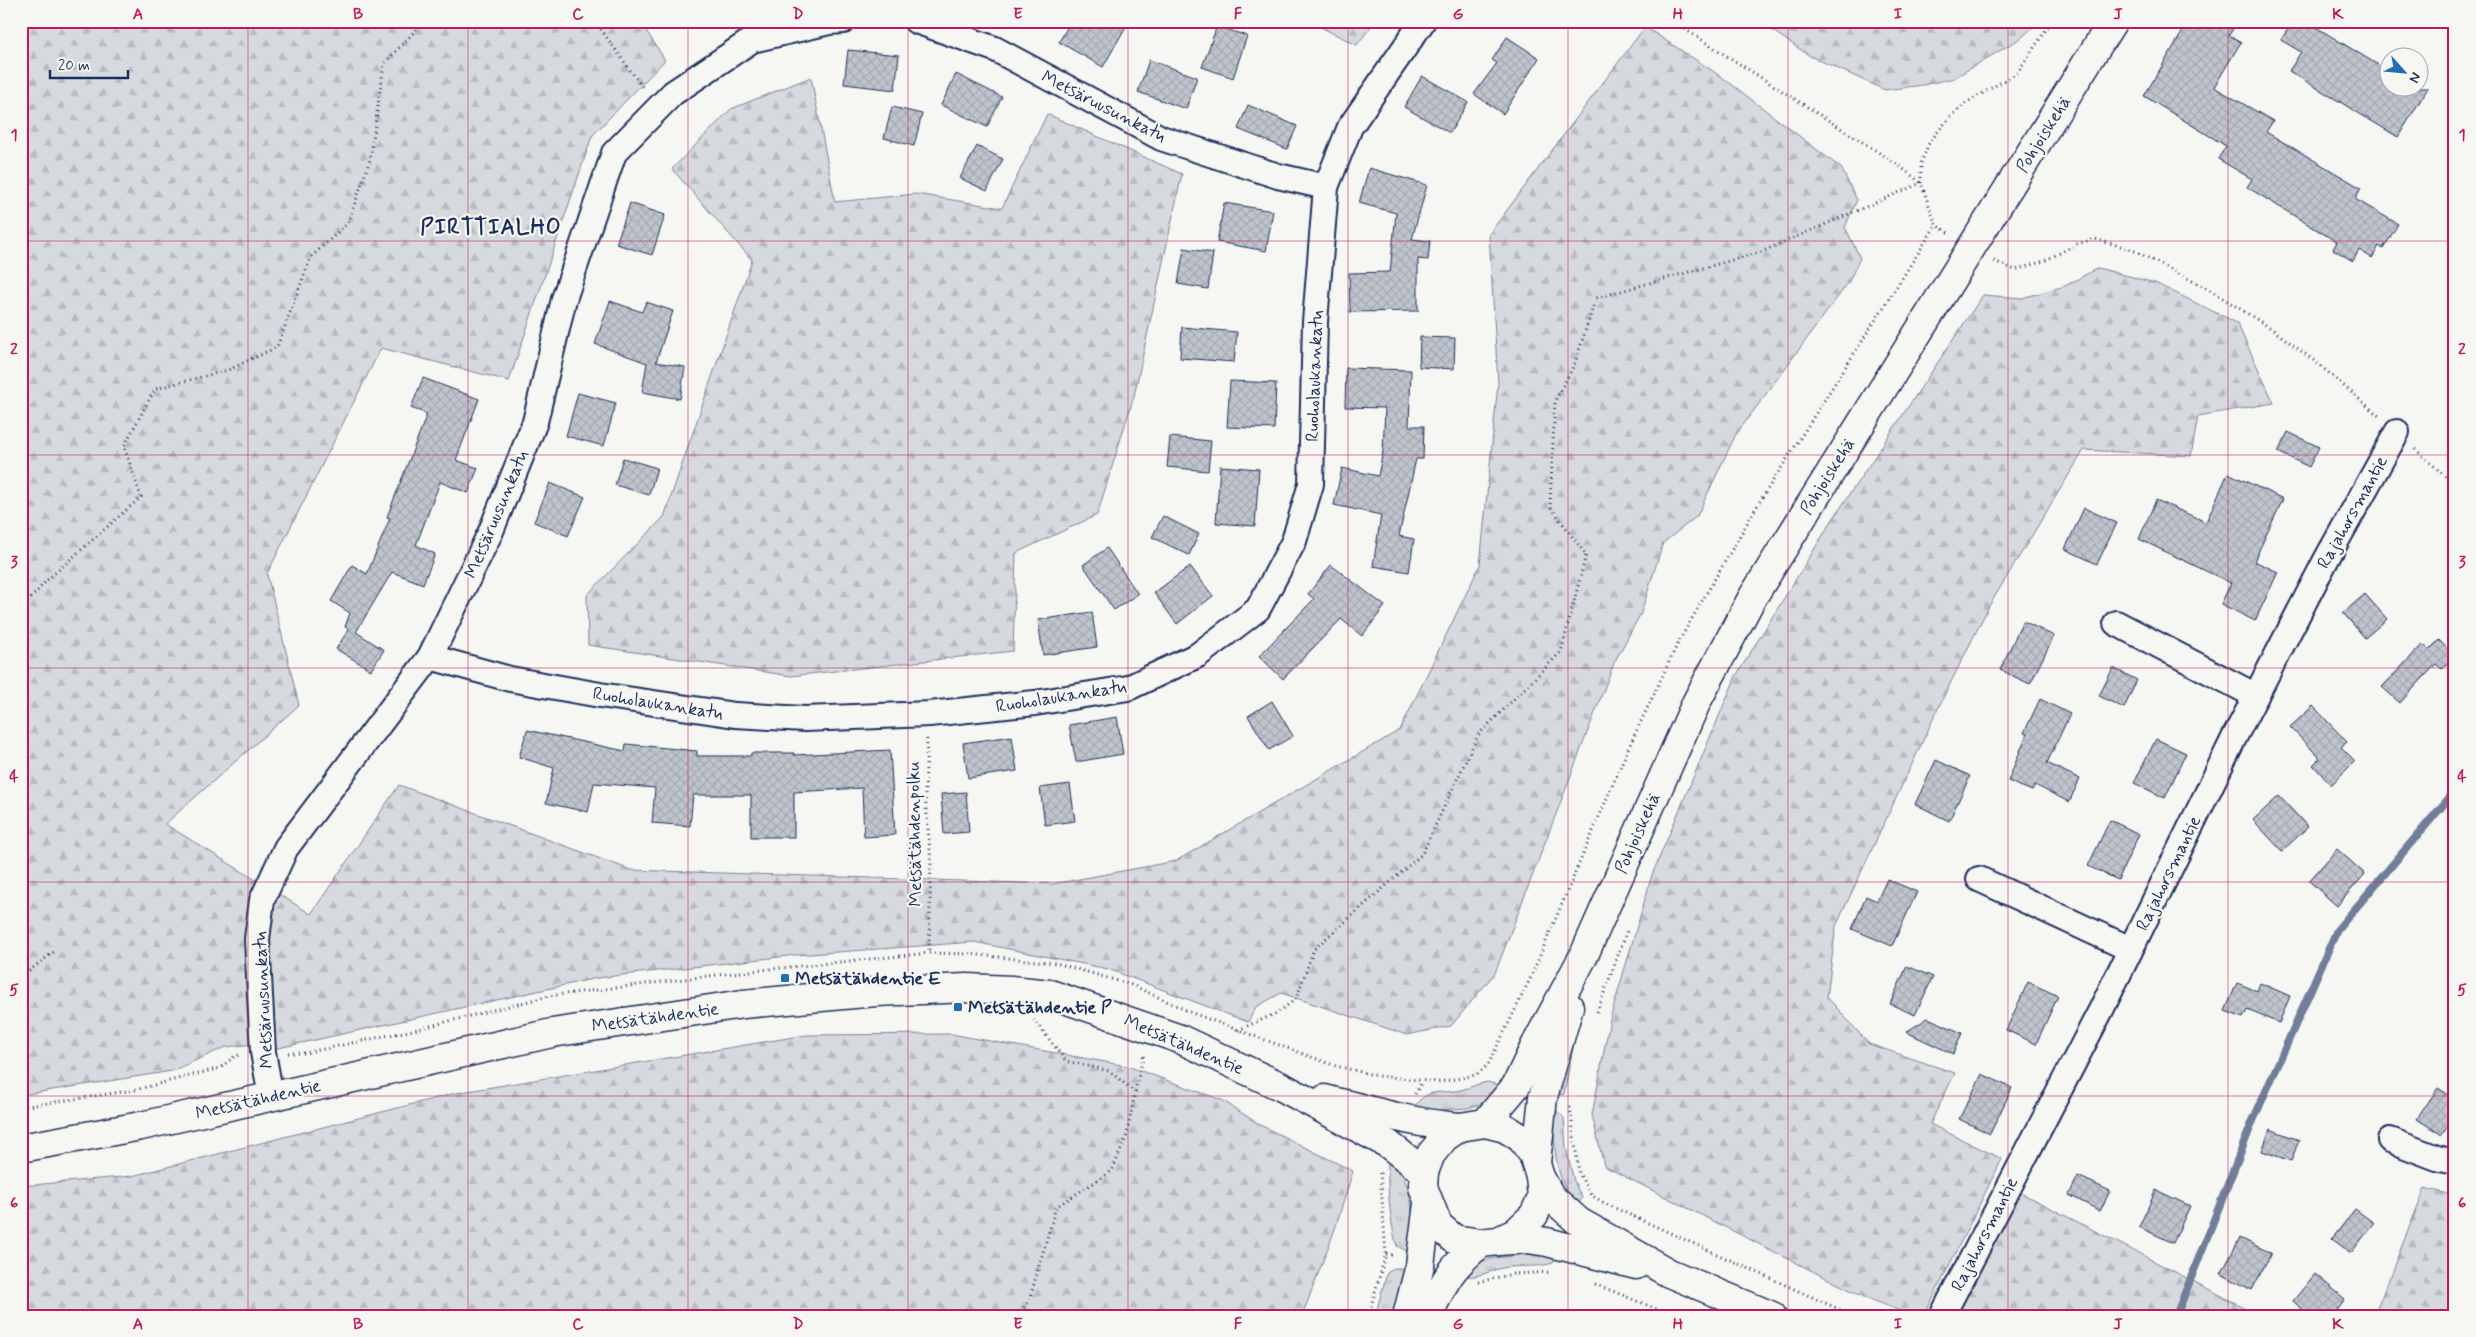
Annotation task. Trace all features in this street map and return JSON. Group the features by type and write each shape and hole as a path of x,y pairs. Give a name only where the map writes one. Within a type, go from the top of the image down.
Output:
{"main road":[{"name":"Pohjoiskehä","path":"1472,1125 1516,1086 1536,1044 1584,955 1697,701 1752,598 2114,21"},
{"name":"Pohjoiskehä","path":"1538,1170 1543,1097 1584,955"},
{"name":"Metsätähdentie","path":"21,1148 141,1126 552,1033 733,1006 876,992 966,988 1050,994 1180,1039 1282,1087 1388,1144 1424,1172"},
{"name":"Metsätähdentie","path":"1282,1087 1401,1119 1439,1126 1472,1125"},
{"path":"1670,1273 1547,1242 1528,1239 1489,1242 1454,1239 1438,1225 1428,1204 1423,1187 1424,1172 1431,1154 1445,1137 1472,1125 1505,1128 1521,1138 1533,1154 1538,1170 1551,1197 1579,1222 1670,1273 1772,1316"},
{"path":"1428,1316 1446,1278 1459,1261 1489,1242 1515,1233 1534,1215 1542,1196 1538,1170"},
{"path":"1407,1316 1420,1265 1428,1204"}],"street":[{"name":"Metsäruusunkatu","path":"271,1097 263,1052 257,939 262,900 286,848 430,657 491,531 535,422 564,299 614,153 673,93 752,40 830,22 843,21"},
{"name":"Metsäruusunkatu","path":"916,21 995,48 1161,138 1278,176 1326,187"},
{"name":"Ruoholaukankatu","path":"430,657 510,679 735,715 805,719 929,714 1035,703 1128,688 1198,655 1258,610 1294,541 1311,484 1315,322 1326,187 1350,126 1423,21"},
{"name":"Rajahorsmantie","path":"1942,1316 2327,558 2397,432"},
{"path":"2116,623 2256,696"},
{"path":"1979,879 2130,949"},
{"path":"2390,1140 2437,1158 2455,1162"}],"path":[{"path":"21,610 46,580 141,497 124,446 155,390 228,370 277,347 311,257 348,223 370,160 384,64 424,21"},
{"path":"595,21 658,109"},
{"path":"1672,21 1897,164 1921,183"},
{"path":"2052,21 2017,73 1966,103 1949,118 1929,143 1921,163 1921,183 1936,225 1995,262 2014,270 2044,262 2078,244 2095,239 2131,250 2210,290 2272,329 2317,362 2455,485"},
{"path":"1238,1030 1277,1013 1296,999 1314,948 1422,854 1478,735 1561,652 1586,555 1550,506 1554,401 1576,363 1596,298 1761,252 1921,183"},
{"path":"21,1107 135,1090 220,1068 235,1056 263,1052 305,1053 418,1029 549,996 741,972 929,953 970,954 1056,963 1132,985 1192,1012 1336,1066 1378,1076 1422,1082 1461,1079 1476,1075 1488,1065 1530,979 1627,751 1679,640 1760,501 1936,225"},
{"name":"Metsätähdenpolku","path":"929,714 925,794 931,862 929,953"},
{"path":"1594,1019 1627,931"},
{"path":"21,977 54,952"},
{"path":"1010,990 1066,1061 1109,1071 1135,1092"},
{"path":"1018,1316 1029,1301 1056,1207 1112,1171 1127,1135 1149,1029"},
{"path":"1401,1119 1422,1082"},
{"path":"1570,1105 1579,1172 1591,1195 1854,1316"},
{"path":"1368,1316 1386,1254 1380,1169 1388,1144"},
{"path":"1386,1254 1420,1265"},
{"path":"1446,1278 1467,1285 1513,1274 1556,1272"},
{"path":"1586,1281 1674,1316"}],"green space":[{"path":"21,21 640,21 665,60 592,136 509,381 381,348 267,574 299,705 165,824 311,914 399,785 631,870 1053,884 1176,861 1400,730 1480,565 1498,383 1489,234 1645,27 1722,77 1841,168 1857,200 1845,227 1860,258 1848,283 1735,436 1697,516 1663,543 1641,613 1614,663 1495,973 1451,1026 1407,1035 1281,993 1256,1007 1248,1022 1108,969 974,942 796,955 597,978 274,1049 254,1044 226,1047 172,1071 21,1095"},
{"path":"1308,21 1375,21 1357,45"},
{"path":"1758,21 2040,21 2021,38 1954,78 1923,85 1885,90 1810,56"},
{"path":"811,77 835,202 916,194 1002,208 1047,114 1182,174 1134,396 1097,515 1016,553 1013,651 791,676 588,645 587,595 664,517 752,260 672,169 731,109"},
{"path":"2098,268 2155,283 2237,323 2274,403 2198,416 2191,456 2084,450 1989,606 1943,698 1836,926 1827,997 1869,1044 1955,1073 1930,1124 2002,1159 1924,1316 1914,1316 1864,1297 1604,1166 1592,1115 1610,1019 1652,875 1736,676 1831,522 1983,295 2022,298 2065,286"},
{"path":"1576,1033 1564,1094 1556,1095 1565,1058"},
{"path":"951,1034 1127,1066 1222,1100 1260,1125 1353,1171 1335,1229 1302,1316 21,1316 21,1186 132,1176 456,1093 806,1035"},
{"path":"1488,1082 1504,1087 1487,1102 1468,1108 1425,1111 1412,1109 1429,1094 1461,1090"},
{"path":"1554,1108 1564,1118 1566,1148 1574,1181 1582,1198 1577,1206 1563,1184 1559,1172 1555,1148"},
{"path":"1389,1157 1404,1177 1411,1202 1413,1227 1411,1253 1397,1246 1395,1239 1388,1188"},
{"path":"2425,1188 2455,1196 2455,1316 2374,1316"},
{"path":"2019,1192 2261,1316 1955,1316"},
{"path":"1527,1254 1556,1256 1553,1263 1547,1265 1502,1268 1471,1276 1461,1275 1483,1261"},
{"path":"1394,1268 1409,1268 1397,1316 1375,1316 1387,1273"}],"building":[{"path":"1071,21 1129,21 1103,67 1059,42"},
{"path":"2189,21 2238,21 2229,35 2241,42 2214,87 2273,121 2266,132 2361,188 2355,199 2398,224 2383,249 2379,246 2372,258 2359,250 2353,261 2333,249 2337,242 2247,187 2252,179 2218,159 2226,146 2144,96"},
{"path":"2293,21 2306,21 2378,65 2378,98 2422,98 2398,137 2289,71 2301,52 2281,40"},
{"path":"1217,26 1247,36 1233,78 1202,67"},
{"path":"1507,37 1539,58 1503,114 1474,94 1497,63 1492,60"},
{"path":"848,50 899,55 895,90 844,84"},
{"path":"1149,60 1197,77 1186,109 1138,92"},
{"path":"956,74 1002,97 987,127 941,105"},
{"path":"1422,76 1468,102 1450,133 1404,107"},
{"path":"1248,105 1297,126 1287,149 1238,129"},
{"path":"892,107 922,114 914,146 884,138"},
{"path":"977,146 1003,159 987,191 960,178"},
{"path":"1369,168 1427,185 1412,239 1430,241 1428,260 1418,259 1418,311 1350,312 1349,273 1390,272 1396,213 1359,203"},
{"path":"630,203 665,215 652,255 616,244"},
{"path":"1224,203 1273,211 1266,251 1217,242"},
{"path":"1184,248 1213,253 1208,289 1178,284"},
{"path":"610,301 642,312 646,302 673,311 656,362 685,367 680,399 642,392 647,363 595,344"},
{"path":"1182,327 1237,332 1234,362 1180,358"},
{"path":"1420,337 1455,338 1454,369 1419,367"},
{"path":"1346,368 1411,370 1409,426 1424,426 1423,459 1416,459 1399,536 1414,539 1409,572 1373,566 1381,515 1334,505 1342,468 1378,476 1383,451 1385,408 1345,407"},
{"path":"423,378 479,399 456,460 478,468 468,493 440,482 416,545 435,554 423,584 392,572 356,632 384,650 371,670 336,649 349,629 345,627 350,613 331,601 352,565 367,574 390,518 387,517 427,414 411,408"},
{"path":"1230,381 1276,383 1274,429 1227,427"},
{"path":"578,393 616,403 604,446 566,436"},
{"path":"2288,432 2319,447 2309,467 2278,452"},
{"path":"1170,437 1211,441 1208,471 1167,467"},
{"path":"623,458 657,468 649,495 615,485"},
{"path":"1220,466 1259,469 1255,526 1216,523"},
{"path":"2228,473 2283,499 2254,561 2278,572 2255,621 2221,604 2231,583 2139,539 2156,500 2206,522"},
{"path":"550,483 585,497 568,536 534,522"},
{"path":"2084,508 2117,523 2097,564 2065,549"},
{"path":"1163,516 1199,534 1189,555 1152,537"},
{"path":"1107,548 1138,594 1114,610 1083,565"},
{"path":"1331,565 1385,606 1362,636 1341,619 1283,679 1259,656 1314,599 1308,594"},
{"path":"1190,566 1213,596 1177,624 1154,593"},
{"path":"2365,594 2387,619 2365,638 2343,613"},
{"path":"1092,612 1097,647 1043,655 1038,620"},
{"path":"2023,621 2054,636 2030,684 2000,670"},
{"path":"2439,640 2455,657 2442,669 2436,664 2400,703 2382,687 2423,644 2429,650"},
{"path":"2113,668 2137,680 2124,708 2099,696"},
{"path":"2040,699 2070,714 2047,763 2080,779 2069,802 2035,785 2032,791 2008,781 2027,734 2024,733"},
{"path":"1272,701 1293,736 1269,750 1248,716"},
{"path":"2313,706 2347,742 2341,747 2355,761 2331,785 2313,765 2320,758 2290,727"},
{"path":"1117,717 1123,754 1076,762 1069,725"},
{"path":"527,730 625,751 626,744 697,751 697,756 751,756 751,753 794,753 794,755 890,750 895,835 864,837 862,788 794,792 794,837 751,837 751,795 693,795 690,826 652,823 655,788 594,783 588,812 546,803 554,768 519,757"},
{"path":"1012,736 1017,771 968,778 963,743"},
{"path":"2156,739 2186,753 2165,798 2134,783"},
{"path":"1936,760 1970,776 1949,821 1915,804"},
{"path":"1070,784 1075,821 1045,825 1040,788"},
{"path":"966,792 969,832 944,834 941,794"},
{"path":"2279,796 2308,827 2282,851 2253,820"},
{"path":"2110,820 2139,834 2118,880 2088,866"},
{"path":"2337,849 2365,874 2337,906 2309,881"},
{"path":"1887,879 1917,892 1892,946 1852,929 1866,896 1877,901"},
{"path":"1907,966 1933,977 1915,1015 1890,1004"},
{"path":"2028,982 2058,996 2036,1044 2006,1030"},
{"path":"2237,983 2257,991 2260,983 2290,996 2279,1023 2247,1010 2243,1018 2225,1011"},
{"path":"1928,1018 1962,1033 1953,1054 1906,1032"},
{"path":"1982,1074 2012,1088 1990,1134 1959,1119"},
{"path":"2438,1088 2455,1099 2455,1115 2442,1135 2417,1119"},
{"path":"2270,1129 2299,1140 2291,1161 2262,1151"},
{"path":"2078,1176 2110,1191 2100,1211 2069,1195"},
{"path":"2156,1190 2190,1206 2173,1243 2139,1227"},
{"path":"2355,1209 2374,1223 2351,1253 2332,1239"},
{"path":"2240,1238 2271,1253 2252,1290 2221,1274"},
{"path":"2315,1274 2345,1299 2332,1316 2310,1316 2293,1301"}],"waterway":[{"path":"2176,1316 2252,1123 2337,930 2455,791"}],"place":[{"name":"Metsätähdentie E","path":"785,978"},
{"name":"Metsätähdentie P","path":"958,1007"}],"district":[{"name":"PIRTTIALHO","path":"491,226"}]}
